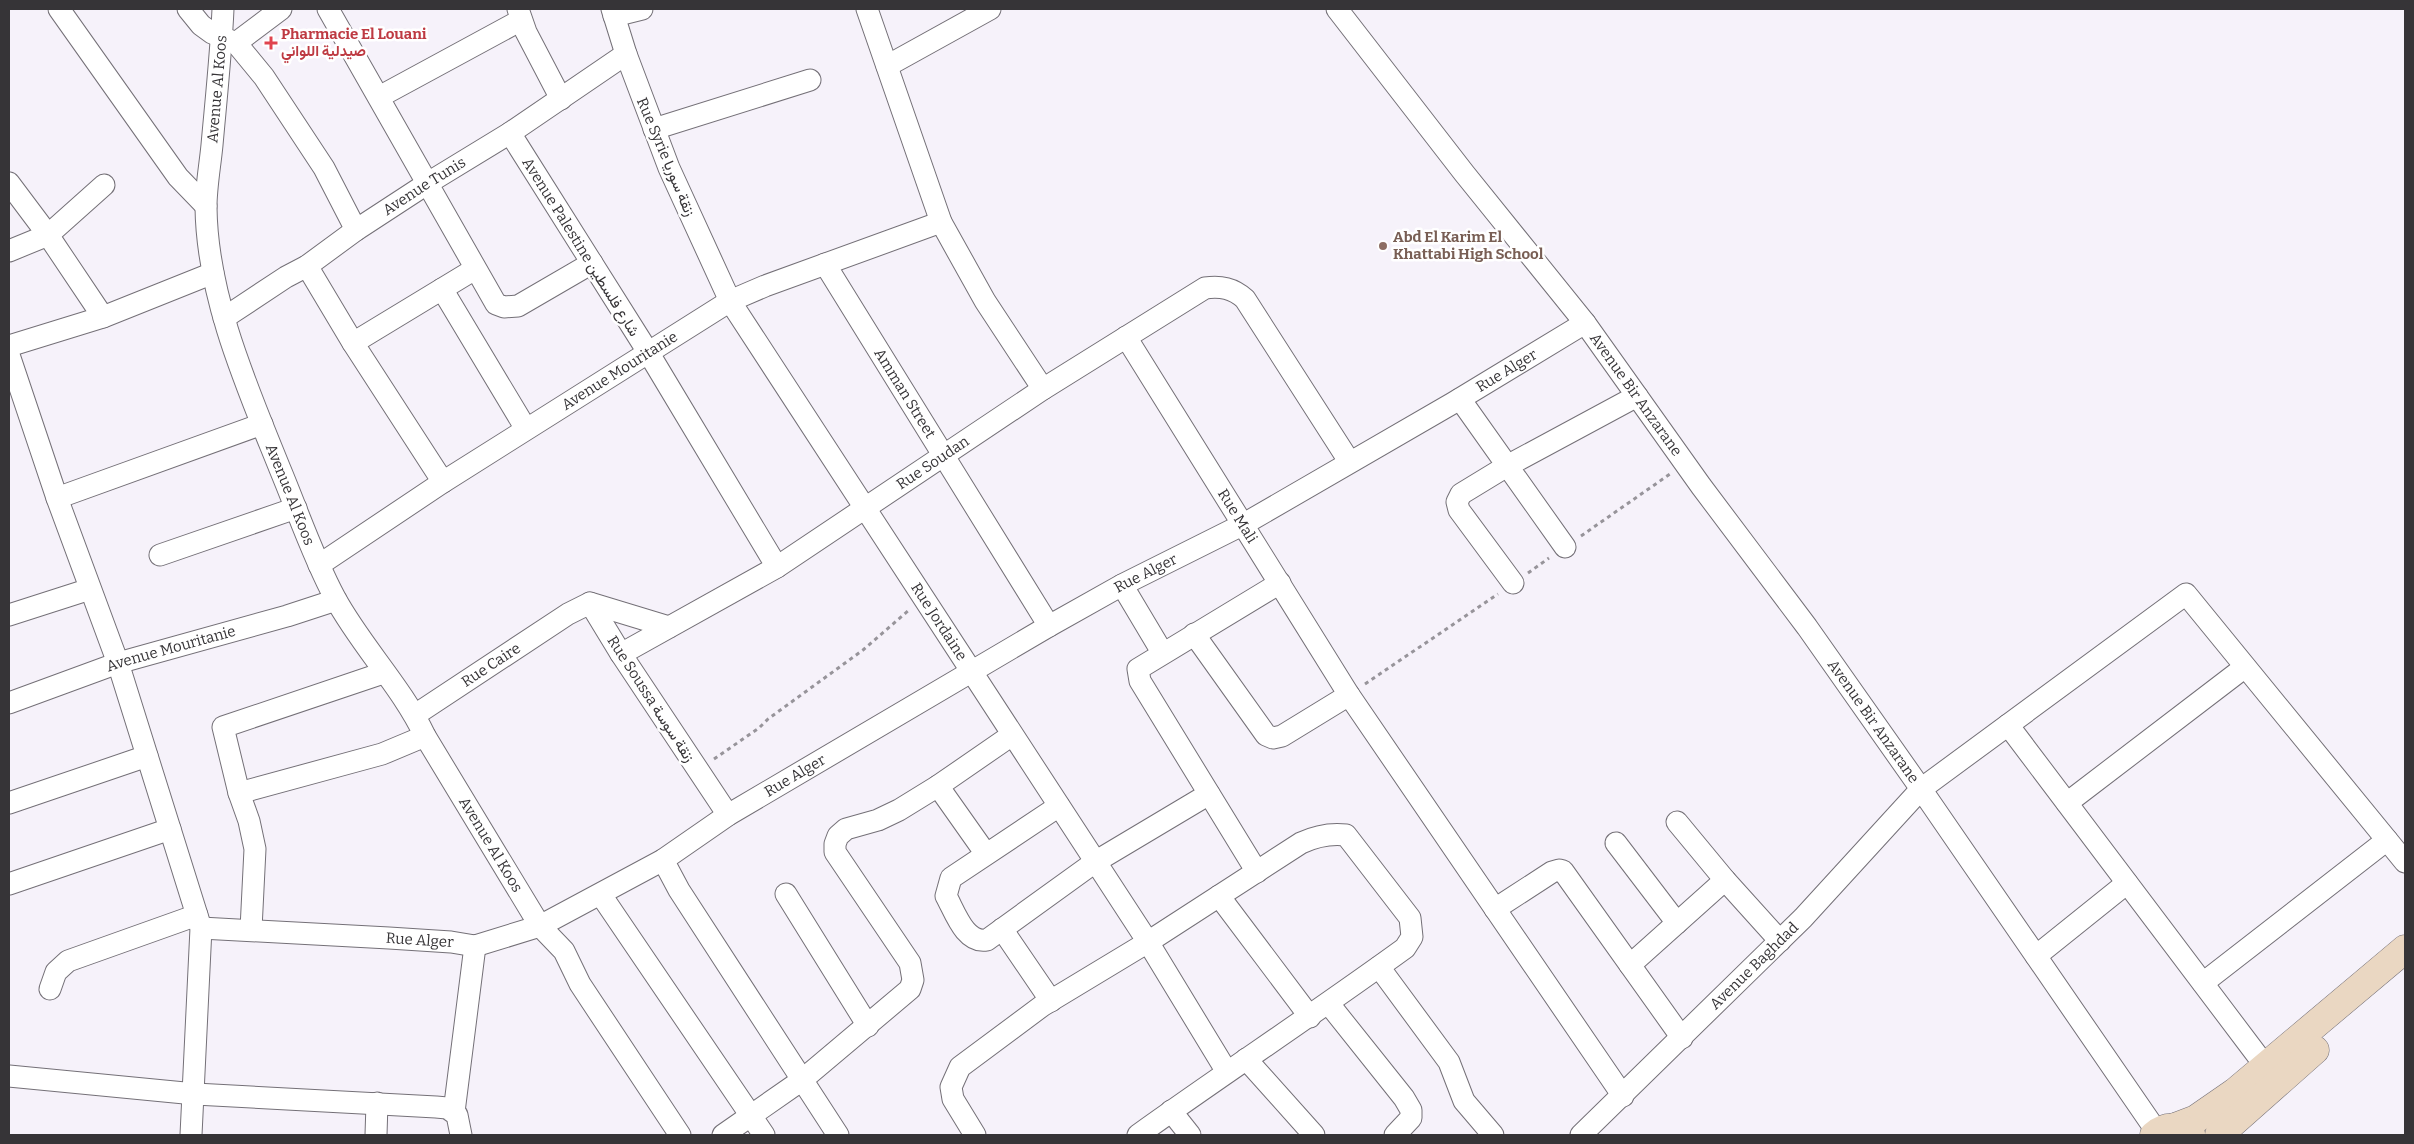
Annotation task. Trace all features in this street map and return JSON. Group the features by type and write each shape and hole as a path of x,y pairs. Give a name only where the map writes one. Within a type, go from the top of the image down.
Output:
{"main road":[{"path":"2170,1133 2216,1107 2405,949"},
{"path":"2219,1135 2247,1108 2405,972"}],"street":[{"path":"59,9 178,177 206,206"},
{"path":"188,9 201,25 229,41 264,76 324,168 356,230"},
{"name":"Avenue Al Koos","path":"223,9 229,41 206,206 213,273 224,318 262,424 319,565 336,600 384,673 415,715 424,736 540,926 564,951 580,984 680,1135"},
{"path":"229,41 281,9"},
{"path":"328,9 496,304 511,308 518,306 592,263"},
{"path":"613,12 642,9"},
{"path":"867,9 924,176 942,222 985,301 1043,389"},
{"path":"887,66 990,9"},
{"name":"Avenue Bir Anzarane","path":"1337,9 1464,173 1585,324 1807,627 2036,956 2170,1133"},
{"name":"Rue Syrie زنقة سوريا","path":"613,12 626,54 669,168 730,302"},
{"path":"379,97 519,15 561,99"},
{"name":"Avenue Tunis","path":"224,318 286,277 307,266 356,230 428,183 510,134 626,54"},
{"path":"654,129 810,80"},
{"name":"Avenue Palestine شارع فلسطين","path":"510,134 648,352 777,566"},
{"path":"9,182 48,234 103,317"},
{"path":"9,251 48,234 104,185"},
{"name":"Avenue Mouritanie","path":"319,565 443,482 730,302 765,286 942,222"},
{"name":"Amman Street","path":"825,264 942,456 1049,626"},
{"path":"307,266 353,343 443,482"},
{"path":"353,343 476,269"},
{"path":"9,346 103,317 213,273"},
{"name":"Rue Soudan","path":"621,654 777,566 1043,389 1205,288 1225,287 1238,292 1245,299 1349,461"},
{"path":"442,289 526,429"},
{"name":"Rue Jordaine","path":"730,302 1148,942 1227,1072"},
{"name":"Rue Alger","path":"199,922 250,929 450,942 475,946 540,926 601,895 663,860 728,815 1049,626 1122,585 1244,524 1585,324"},
{"name":"Rue Mali","path":"1126,337 1349,695 1622,1096"},
{"path":"9,356 57,498 118,663 199,922 191,1135"},
{"path":"1513,583 1459,510 1457,502 1461,494 1508,466 1637,396"},
{"path":"1460,399 1565,547"},
{"path":"57,498 262,424"},
{"path":"160,555 296,508"},
{"path":"1257,872 1138,674 1138,669 1162,652 1280,582"},
{"path":"1122,585 1162,652"},
{"path":"9,615 90,589"},
{"name":"Avenue Baghdad","path":"1581,1135 1780,941 1921,789 2186,594 2245,667"},
{"name":"Avenue Mouritanie","path":"9,703 118,663 287,616 336,600"},
{"path":"590,603 668,627"},
{"name":"Rue Soussa زنقة سوسة","path":"590,603 621,654 728,815"},
{"name":"Rue Caire","path":"415,715 568,614 590,603"},
{"path":"1194,634 1266,735 1273,738 1282,736 1349,695"},
{"path":"2067,803 2245,667 2405,862"},
{"path":"250,929 255,849 223,727 384,673"},
{"path":"2008,725 2266,1067"},
{"path":"723,1135 802,1080 910,989 913,972 904,954 835,852 838,836 846,829 885,816 938,786 1012,735"},
{"path":"239,793 382,754 424,736"},
{"path":"9,803 147,756"},
{"path":"938,786 986,854"},
{"path":"1059,806 951,878 946,896 966,932 973,939 979,942 986,940 1095,862 1209,794"},
{"path":"1677,822 1725,880 1780,941"},
{"path":"9,884 170,829"},
{"path":"975,1135 953,1098 951,1086 954,1076 960,1067 1050,1001 1148,942 1309,839 1334,833 1346,835 1410,918 1412,937 1405,948 1310,1017 1227,1072 1138,1135"},
{"path":"2203,983 2387,840"},
{"path":"1616,843 1676,923"},
{"path":"663,860 679,890 838,1135"},
{"path":"1496,909 1552,872 1563,871 1682,1038"},
{"path":"1630,965 1725,880"},
{"path":"2036,956 2127,883"},
{"path":"786,894 868,1026"},
{"path":"601,895 764,1135"},
{"path":"1219,896 1310,1017"},
{"path":"50,989 56,972 68,961 199,922"},
{"path":"1002,929 1050,1001"},
{"path":"454,1112 475,946"},
{"path":"1379,967 1449,1062 1464,1101 1493,1135"},
{"path":"1328,1004 1404,1098 1411,1110 1411,1118 1394,1135"},
{"path":"1246,1059 1314,1135"},
{"path":"9,1076 194,1094 377,1102 447,1108 454,1112 459,1119 461,1135"},
{"path":"376,1135 377,1102"},
{"path":"1172,1111 1190,1135"}],"path":[{"path":"698,769 759,728 768,719 863,650 923,598"}],"place":[{"name":"Pharmacie El Louani صيدلية اللواني","path":"271,43"},
{"name":"Abd El Karim El Khattabi High School","path":"1383,246"}]}
